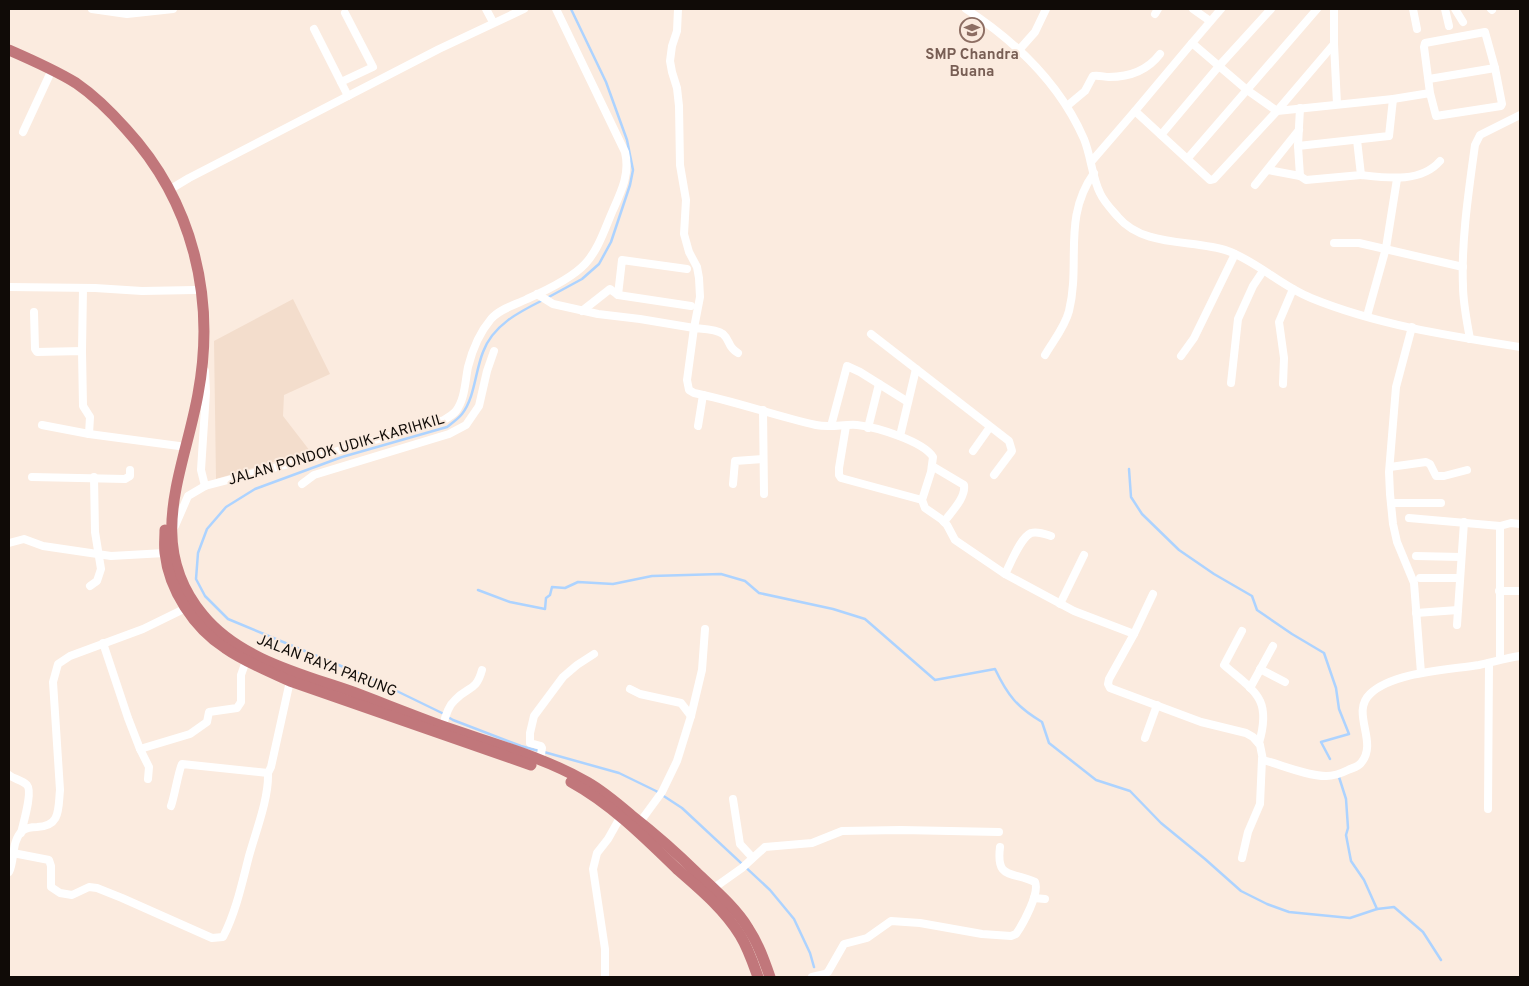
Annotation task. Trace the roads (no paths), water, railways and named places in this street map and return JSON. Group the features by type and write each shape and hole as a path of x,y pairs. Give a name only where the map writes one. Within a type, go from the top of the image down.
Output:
{"highway":[{"name":"JALAN RAYA PARUNG","path":"9,50 44,65 77,84 107,109 134,137 155,165 186,223 203,301 204,356 198,396 173,500 171,518 172,540 178,568 189,595 204,617 226,637 246,650 283,667 371,704 562,776 586,790 621,816 742,919 762,954 770,977"},
{"name":"JALAN RAYA PARUNG","path":"9,57 49,76 74,91 102,113 126,138 149,167 178,223 190,263 199,332 198,355 192,394 167,504 165,553 176,592 186,608 208,635 223,647 290,681 371,704 445,719 494,743 541,754 589,783 640,822 686,862 740,934 751,956 758,977"}],"street":[{"path":"92,9 127,14 173,9"},
{"path":"486,9 493,22"},
{"path":"169,190 493,22 524,9"},
{"name":"JALAN PONDOK UDIK–KARIHKIL","path":"172,540 177,520 188,496 205,486 334,452 444,420 456,412 462,400 474,350 489,321 498,313 576,272 592,255 622,190 627,167 624,152 556,9"},
{"path":"678,9 677,31 670,60 679,106 680,165 686,200 684,234 689,252 698,267 700,297 687,385 694,393 818,426 856,425 900,436 927,450 933,458 922,500 925,508 944,522 955,540 1005,574 1060,604 1134,634"},
{"path":"966,9 983,20 1019,50 1048,80 1067,106 1085,140 1100,193 1120,220 1154,238 1200,245 1245,258 1293,289 1348,312 1470,339 1520,347"},
{"path":"1019,50 1035,32 1046,9"},
{"path":"1193,9 1210,21"},
{"path":"1091,162 1221,9"},
{"path":"1161,135 1219,66 1271,9"},
{"path":"1188,158 1317,9"},
{"path":"1334,9 1337,104"},
{"path":"1414,9 1417,29"},
{"path":"1445,9 1449,26"},
{"path":"1455,9 1463,22"},
{"path":"341,82 373,67 346,13"},
{"path":"314,30 348,96"},
{"path":"1483,31 1486,34 1495,68 1502,104 1499,107 1436,116 1430,93 1429,79 1425,43 1483,31"},
{"path":"1192,43 1247,90 1277,111 1393,100 1430,93"},
{"path":"1135,111 1210,180 1214,180 1277,111 1334,44"},
{"path":"1067,106 1085,91 1093,76 1117,77 1144,70 1160,54"},
{"path":"1429,79 1495,68"},
{"path":"23,132 49,76"},
{"path":"1298,146 1389,136 1393,100"},
{"path":"1300,108 1298,146 1300,176"},
{"path":"1470,339 1462,287 1466,216 1477,139 1480,135 1520,115"},
{"path":"1255,185 1299,130"},
{"path":"1357,140 1361,175"},
{"path":"1268,170 1300,176 1306,180 1361,175 1397,179 1426,172 1440,161"},
{"path":"1044,355 1064,324 1068,312 1072,293 1074,225 1080,196 1094,173"},
{"path":"1367,316 1386,248 1397,179"},
{"path":"1334,243 1359,243 1386,248 1463,268"},
{"path":"1181,356 1194,338 1235,254"},
{"path":"618,294 622,260 688,269"},
{"path":"1231,383 1238,319 1253,286 1263,270"},
{"path":"9,287 142,291 195,290"},
{"path":"83,288 83,406 90,417 89,434"},
{"path":"582,311 610,289 618,294 691,306"},
{"path":"1284,384 1284,358 1279,322 1293,289"},
{"path":"537,294 553,304 582,311 718,331 722,334 730,348 738,353"},
{"path":"34,312 35,349 37,352 82,351"},
{"path":"1412,327 1396,386 1390,467 1393,524 1397,542 1413,579 1421,673"},
{"path":"870,334 1009,441 1012,451 994,475"},
{"path":"302,484 314,475 449,434 466,425 479,406 487,370 494,351"},
{"path":"204,356 206,392 201,470 205,486"},
{"path":"831,426 847,366 908,402"},
{"path":"900,436 916,369"},
{"path":"868,428 879,384"},
{"path":"698,426 703,395"},
{"path":"763,410 764,494"},
{"path":"42,425 89,434 179,446"},
{"path":"846,426 839,468 841,478 922,500"},
{"path":"973,451 990,427"},
{"path":"334,452 339,467"},
{"path":"734,484 734,461 763,460"},
{"path":"1390,467 1426,462 1430,464 1436,476 1440,477 1467,470"},
{"path":"932,466 964,485 965,488 959,502 944,522"},
{"path":"32,477 125,479 130,476 130,470"},
{"path":"90,586 97,581 101,569 97,554 95,532 94,477"},
{"path":"1391,502 1441,503"},
{"path":"1409,518 1500,526 1511,523 1520,524"},
{"path":"1457,625 1464,522"},
{"path":"1500,526 1500,659"},
{"path":"1005,574 1022,540 1030,534 1038,532 1051,536"},
{"path":"9,543 24,539 43,546 112,556 165,553"},
{"path":"1060,604 1084,555"},
{"path":"1416,556 1461,556"},
{"path":"1420,578 1460,578"},
{"path":"1499,591 1520,591"},
{"path":"1153,594 1134,634 1108,679 1110,688 1201,722 1246,734 1254,737 1259,743"},
{"path":"21,833 30,828 46,827 56,817 60,790 53,682 56,667 70,656 143,629 186,608"},
{"path":"1416,613 1458,610"},
{"path":"640,822 661,794 676,761 691,716 702,670 705,629"},
{"path":"1242,631 1224,665 1250,688 1260,700 1263,709 1263,725 1259,743 1262,759 1260,804 1248,832 1242,858"},
{"path":"103,644 128,718 149,767 148,779"},
{"path":"1250,688 1273,646"},
{"path":"541,754 541,746 530,743 534,716 563,677 594,654"},
{"path":"1262,759 1306,772 1328,776 1358,766 1363,760 1367,747 1367,735 1362,710 1365,700 1373,692 1384,685 1421,673 1489,663 1520,656"},
{"path":"140,749 190,734 207,722 209,712 237,708 241,702 242,675 246,660"},
{"path":"1488,809 1489,663"},
{"path":"1260,669 1285,682"},
{"path":"445,719 456,698 475,686 482,670"},
{"name":"JALAN RAYA PARUNG","path":"13,853 49,860 51,866 50,887 60,893 72,895 89,887 97,888 212,938 223,937 232,916 259,821 268,773 271,767 290,681"},
{"path":"630,689 640,694 681,703 691,716"},
{"path":"1144,738 1157,705"},
{"path":"172,806 180,765 197,765 268,773"},
{"path":"9,775 26,784 28,788 28,798 21,833 13,853 9,872"},
{"path":"733,799 740,844 752,857"},
{"path":"605,977 604,949 593,870 597,853 608,839 621,816"},
{"path":"709,891 744,866 765,847 812,843 833,834 849,830 999,832"},
{"path":"813,977 825,976 842,945 868,938 891,920 982,934 1013,936 1018,932 1034,898 1037,887 1035,882 1004,871 1000,867 998,861 1000,847"},
{"path":"1034,898 1045,899"}],"waterway":[{"path":"547,298 582,279 599,264 611,242 630,185 633,170 627,140 606,82 571,9"},
{"path":"444,714 370,678 228,619 205,596 196,579 198,553 207,529 226,507 255,489 342,457 447,427 460,416 470,400 483,352 493,334 508,320 543,300"},
{"path":"1129,469 1131,497 1142,514 1179,550 1214,574 1252,596 1257,610 1324,653 1336,688 1339,709 1349,734 1321,742 1330,759"},
{"path":"478,590 510,602 545,609 546,598 550,595 552,587 565,588 578,582 613,584 652,576 721,574 745,581 759,593 833,609 865,619 935,680 995,669 1004,687 1014,700 1042,722 1049,743 1096,780 1130,791 1161,823 1241,891 1289,912 1350,918 1377,909 1394,907 1423,932 1441,960"},
{"path":"448,717 521,746 539,751"},
{"path":"544,752 619,773 656,791 682,808 770,890 794,919 810,953 814,967"},
{"path":"1339,777 1346,799 1348,828 1346,835 1351,861 1364,880 1377,909"}],"place":[{"name":"SMP Chandra Buana","path":"972,30"}]}
